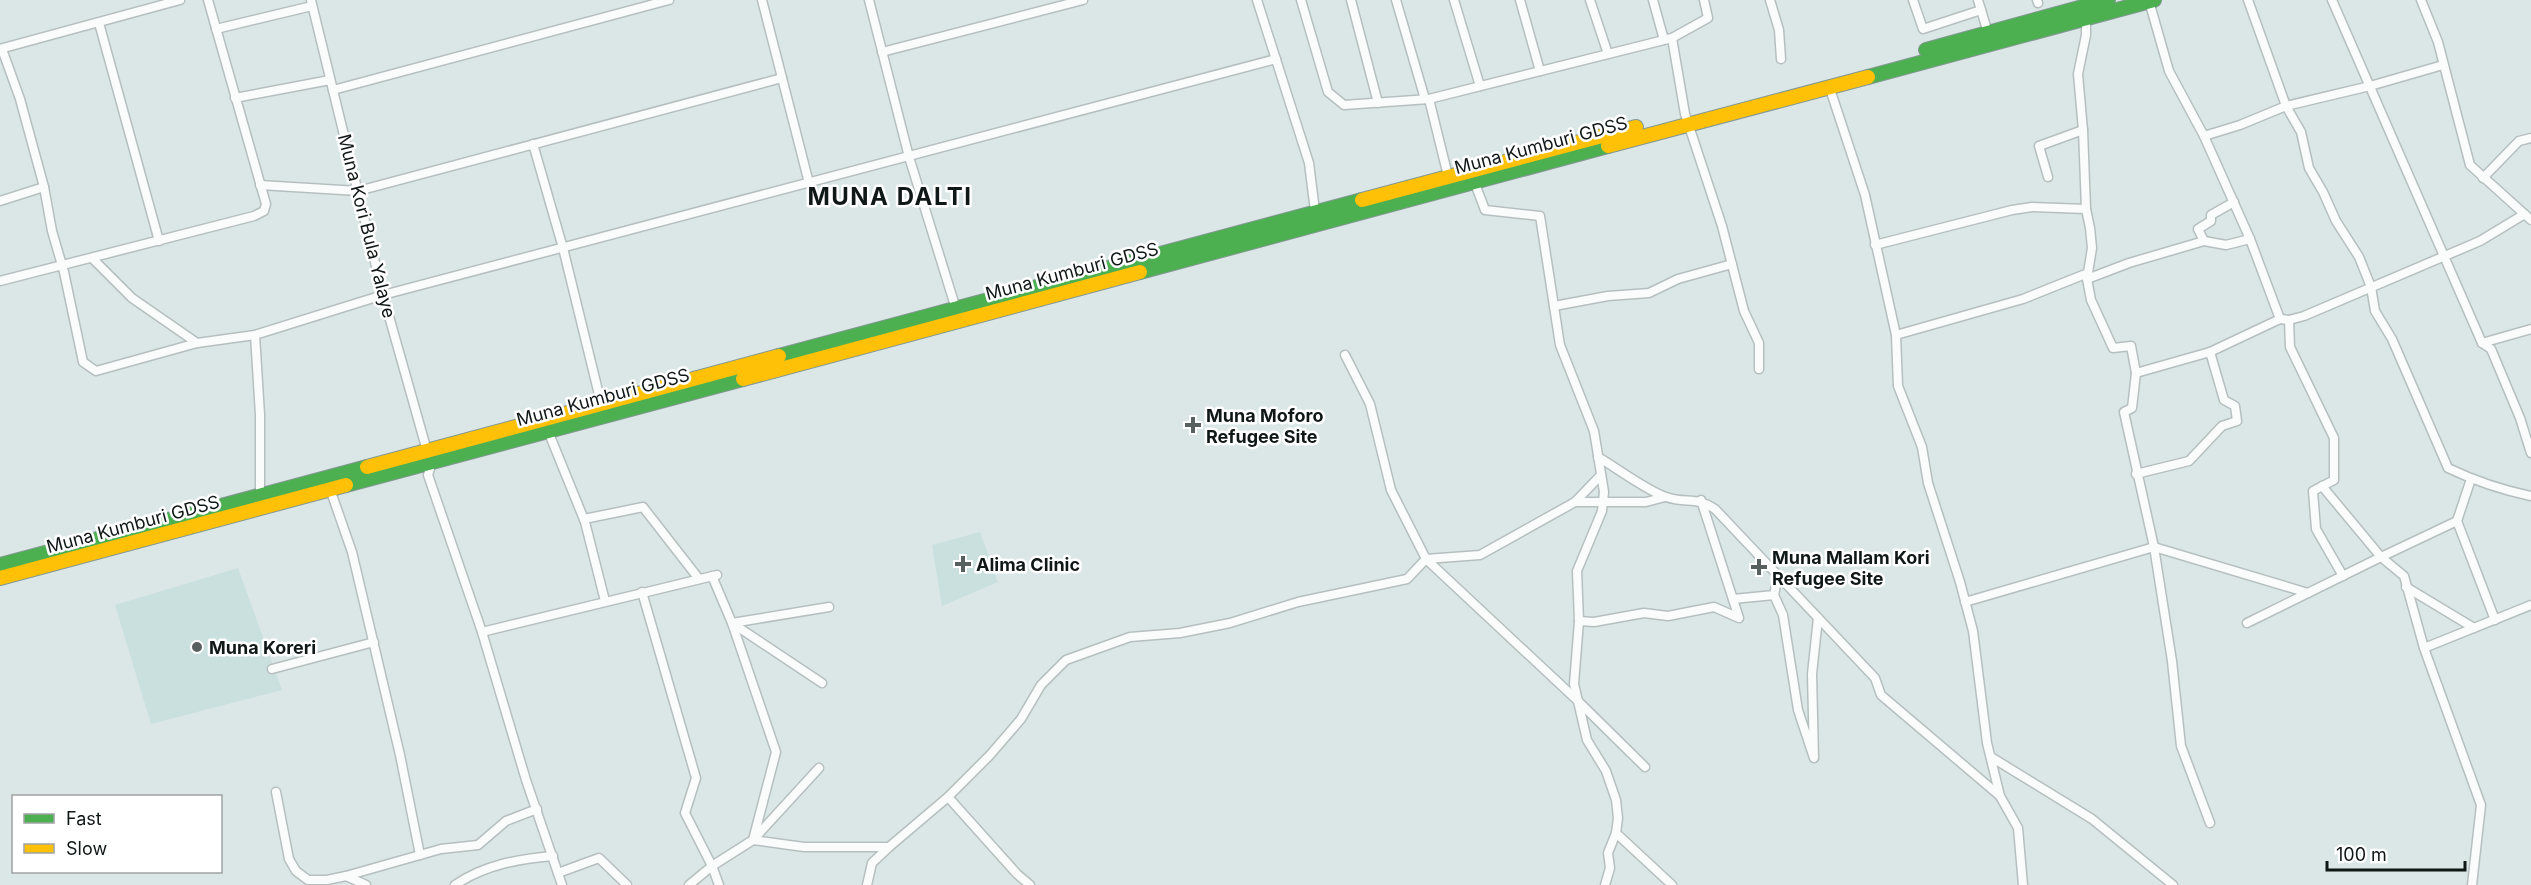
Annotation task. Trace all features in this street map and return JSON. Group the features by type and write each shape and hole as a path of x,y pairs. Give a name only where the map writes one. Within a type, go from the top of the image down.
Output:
{"highway":[{"name":"Muna Kumburi GDSS","path":"0,578 330,489 602,403 1448,176 1829,86 2108,0"},
{"name":"Muna Kumburi GDSS","path":"0,565 260,494 548,431 1474,181 1988,33 2086,8 2151,1"}],"street":[{"path":"180,0 1,49 20,99 44,187 83,363 96,371 197,344 255,335 383,295 1276,58"},
{"path":"1,279 159,241 254,216 264,211 266,204 208,0"},
{"path":"333,90 669,0"},
{"path":"762,0 809,183"},
{"path":"869,0 909,157 956,309"},
{"path":"882,52 1083,0"},
{"path":"1257,0 1309,163 1315,211"},
{"path":"1301,0 1328,92 1344,105 1427,99 1668,39 1708,18 1704,0"},
{"path":"1351,0 1378,104"},
{"path":"1396,0 1448,176"},
{"path":"1454,0 1480,86"},
{"path":"1520,0 1540,71"},
{"path":"1590,0 1608,54"},
{"path":"1653,0 1668,39 1687,119 1722,226 1744,311 1759,343 1759,369"},
{"path":"1770,0 1779,30 1780,58"},
{"path":"1913,0 1923,28 1981,10"},
{"path":"1978,0 1988,33"},
{"path":"2248,0 2286,106 2301,132 2309,168 2336,221 2359,257 2371,286 2375,312 2392,339 2448,468 2505,491 2531,496"},
{"path":"2332,0 2482,343 2491,349 2520,418 2531,453"},
{"path":"2136,373 2210,352 2252,330 2443,257 2527,218 2470,165 2438,42 2421,0"},
{"path":"2151,1 2169,71 2204,136 2234,202 2284,319 2290,347 2334,438 2334,480 2313,491 2316,529 2343,576"},
{"path":"216,29 311,3"},
{"name":"Muna Kori Bula Yalaye","path":"311,3 383,295 428,457 428,475 482,632 562,885"},
{"path":"2086,8 2086,35 2078,74 2086,209 2092,248 2087,276 2091,300 2113,348 2132,346 2136,373 2132,408 2124,412 2154,547 2172,661 2181,746 2210,823"},
{"path":"99,23 159,241"},
{"path":"2204,136 2240,125 2286,106 2370,86 2443,65"},
{"path":"260,185 358,191 782,78"},
{"path":"236,98 330,80"},
{"path":"1829,86 1865,195 1896,335 1898,386 1922,447 1928,483 1973,631 1987,743 2000,796 2018,828 2024,885"},
{"path":"2048,177 2039,146 2083,130"},
{"path":"2483,178 2519,141 2531,138"},
{"path":"533,144 563,248 602,403"},
{"path":"1474,181 1485,210 1540,216 1560,345 1594,431 1603,502 1602,511 1577,571 1579,621 1574,684 1587,740 1606,771 1616,800 1618,818 1616,833 1608,853 1610,868 1605,885"},
{"path":"0,201 44,187"},
{"path":"2204,241 2198,228 2211,221 2211,215 2234,202"},
{"path":"1875,245 2012,210 2032,207 2086,209"},
{"path":"1896,335 2023,299 2087,276 2204,241 2226,245 2250,239"},
{"path":"92,258 132,298 197,344"},
{"path":"1554,306 1608,296 1649,293 1678,279 1732,264"},
{"path":"2482,343 2531,329"},
{"path":"255,335 260,416 260,494"},
{"path":"2136,474 2189,461 2222,426 2237,421 2235,406 2224,400 2210,352"},
{"path":"1345,355 1370,404 1391,490 1426,559 1578,701 1644,767"},
{"path":"548,431 584,519 605,601"},
{"path":"1598,457 1665,497 1684,501 1701,500 1715,509 1875,678 1881,695 2000,796"},
{"path":"867,885 872,862 948,797 990,756 1021,719 1041,685 1066,660 1130,637 1180,633 1230,623 1298,602 1407,579 1426,559 1480,555 1575,502 1601,475"},
{"path":"2471,479 2457,521 2495,620"},
{"path":"2322,486 2381,557 2404,576 2424,648 2481,805 2472,885"},
{"path":"330,489 352,552 420,855"},
{"path":"1575,502 1646,502 1665,497"},
{"path":"1579,621 1594,622 1644,613 1668,616 1714,607 1739,618 1701,500"},
{"path":"584,519 643,507 699,579"},
{"path":"2247,623 2457,521"},
{"path":"1965,602 2154,547 2308,593"},
{"path":"482,632 714,575 776,752 753,840"},
{"path":"1778,575 1774,595 1783,615 1798,710 1814,758 1812,674 1818,618"},
{"path":"2406,587 2474,628"},
{"path":"642,592 696,778 684,813 712,866 719,885"},
{"path":"1733,599 1774,595"},
{"path":"2424,648 2531,605"},
{"path":"732,623 829,607"},
{"path":"732,623 822,683"},
{"path":"272,669 374,642"},
{"path":"1991,757 2092,819 2173,885"},
{"path":"688,885 712,866 753,840 819,768"},
{"path":"276,792 289,859 296,871 308,880 327,880 420,855 460,846 478,845 506,820 537,809"},
{"path":"948,797 1017,874 1030,885"},
{"path":"1616,833 1672,885"},
{"path":"753,840 804,847 889,847"},
{"path":"455,885 468,876 500,863 553,856"},
{"path":"558,873 599,858 627,885"},
{"path":"346,876 366,885"}],"shaded area":[{"name":"Alima Clinic","path":"980,532 998,582 942,606 932,545"},
{"name":"Muna Koreri","path":"238,568 282,690 151,724 115,605"}],"traffic: fast":[{"path":"1926,50 2108,0"},
{"path":"1868,77 2154,0"},
{"path":"1140,272 1608,146"},
{"path":"779,356 1362,200"},
{"path":"346,485 743,379"},
{"path":"0,565 367,467"}],"traffic: slow":[{"path":"1608,146 1868,77"},
{"path":"1362,200 1636,127"},
{"path":"743,379 1140,272"},
{"path":"367,467 779,356"},
{"path":"0,578 346,485"}],"place":[{"name":"Muna Moforo Refugee Site","path":"1193,425"},
{"name":"Alima Clinic","path":"963,564"},
{"name":"Muna Mallam Kori Refugee Site","path":"1759,567"},
{"name":"Muna Koreri","path":"197,647"}],"district":[{"name":"MUNA DALTI","path":"890,196"}]}
